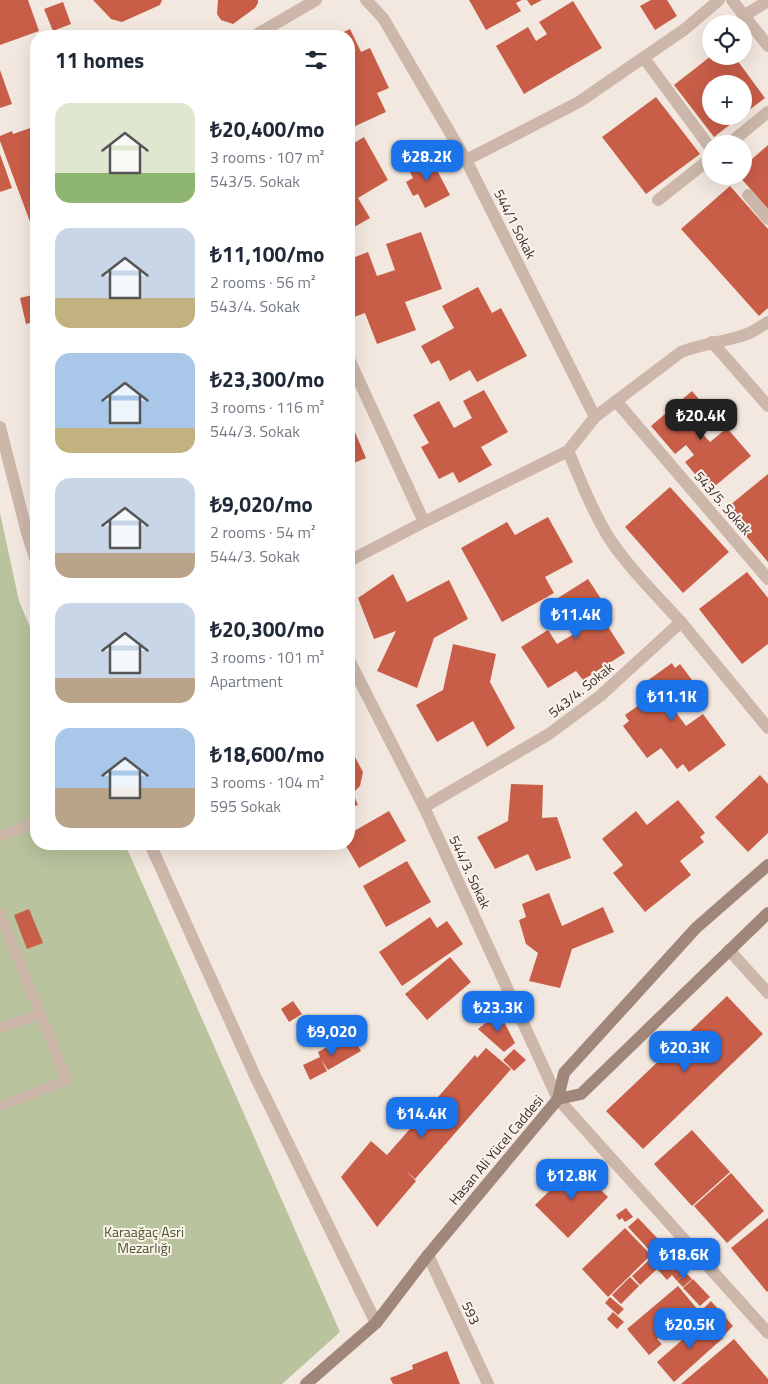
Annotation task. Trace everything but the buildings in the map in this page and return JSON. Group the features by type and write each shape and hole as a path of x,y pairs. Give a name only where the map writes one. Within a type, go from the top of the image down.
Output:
{"street":[{"path":"264,30 316,0"},
{"name":"544/1 Sokak","path":"366,0 383,18 466,160 595,417"},
{"path":"466,160 579,102 685,29 719,0"},
{"path":"732,0 745,15 768,1"},
{"path":"752,24 768,46"},
{"path":"644,58 702,137"},
{"path":"740,135 768,112"},
{"path":"658,200 702,165"},
{"path":"748,195 768,219"},
{"path":"355,558 568,451 595,417 682,352 696,346 750,333 768,322"},
{"path":"712,342 768,406"},
{"path":"355,372 424,522"},
{"name":"543/5. Sokak","path":"616,401 768,579"},
{"path":"0,427 30,542"},
{"path":"568,451 597,515 611,540 768,728"},
{"name":"543/4. Sokak","path":"424,806 549,734 600,696 681,622"},
{"name":"544/3. Sokak","path":"355,672 424,806 558,1098 768,1333"},
{"path":"153,850 256,1078 376,1323"},
{"path":"558,1098 564,1073 696,928 768,865"},
{"name":"Hasan Ali Yücel Caddesi","path":"306,1384 376,1323 428,1255 558,1098 581,1094 768,912"},
{"path":"729,950 768,993"},
{"name":"593","path":"428,1255 488,1384"}],"lane":[{"path":"0,837 30,824"},
{"path":"0,914 67,1080 0,1106"},
{"path":"0,1028 40,1014"}],"green space":[{"name":"Karaağaç Asri Mezarlığı","path":"0,513 19,601 30,627 30,850 128,850 340,1332 282,1384 0,1384"}]}
